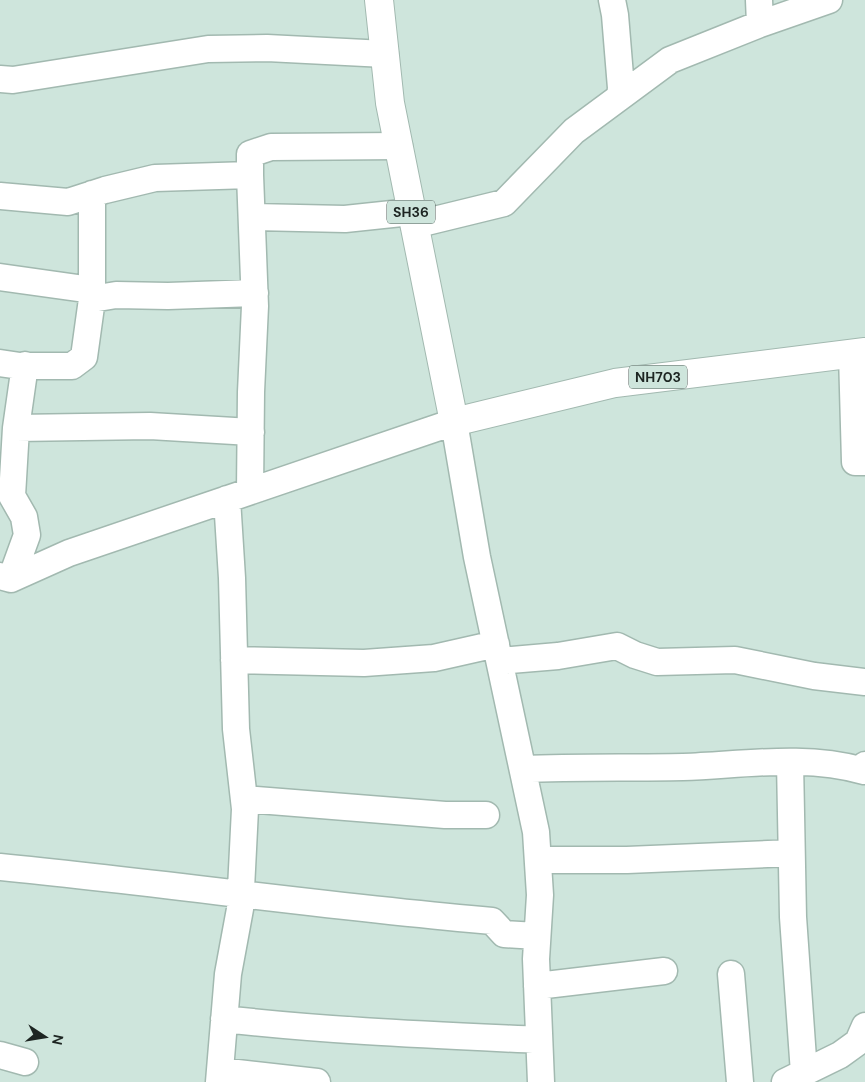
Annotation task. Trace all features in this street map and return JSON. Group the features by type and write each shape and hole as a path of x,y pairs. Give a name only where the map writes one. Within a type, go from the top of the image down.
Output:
{"highway":[{"name":"SH36","path":"379,0 390,103 454,422"},
{"name":"NH703","path":"454,422 615,383 858,353"}],"street":[{"path":"612,0 615,15 621,88 620,97"},
{"path":"252,218 345,220 413,218 504,203 574,131 670,60 760,12 829,0"},
{"path":"0,79 14,80 208,49 267,48 385,54"},
{"path":"317,1082 219,1076 228,974 240,909 245,809 236,729 232,578 239,495 251,432 255,293 250,154 271,147 399,146"},
{"path":"0,196 68,202 155,178 250,175"},
{"path":"6,578 27,535 24,516 12,496 16,428 13,364 72,366 84,357 92,295 92,194"},
{"path":"0,277 92,295 168,296 255,293"},
{"path":"858,353 855,462 865,462"},
{"path":"6,578 69,553 454,422 477,557 536,832 540,895 537,986 541,1082"},
{"path":"16,428 150,426 251,432"},
{"path":"234,660 364,663 498,653 558,656 617,646 635,655 657,662 736,660 814,676 864,676"},
{"path":"523,769 682,767 804,761 864,771"},
{"path":"790,762 794,1077 840,1055 858,1042 865,1026"},
{"path":"865,765 865,778"},
{"path":"244,799 444,815 486,815"},
{"path":"538,860 627,860 791,853"},
{"path":"0,866 398,913 492,921 504,934 538,936"},
{"path":"537,986 664,971"},
{"path":"730,974 740,1082"},
{"path":"224,1019 308,1028 539,1040"},
{"path":"0,1056 25,1062"}]}
